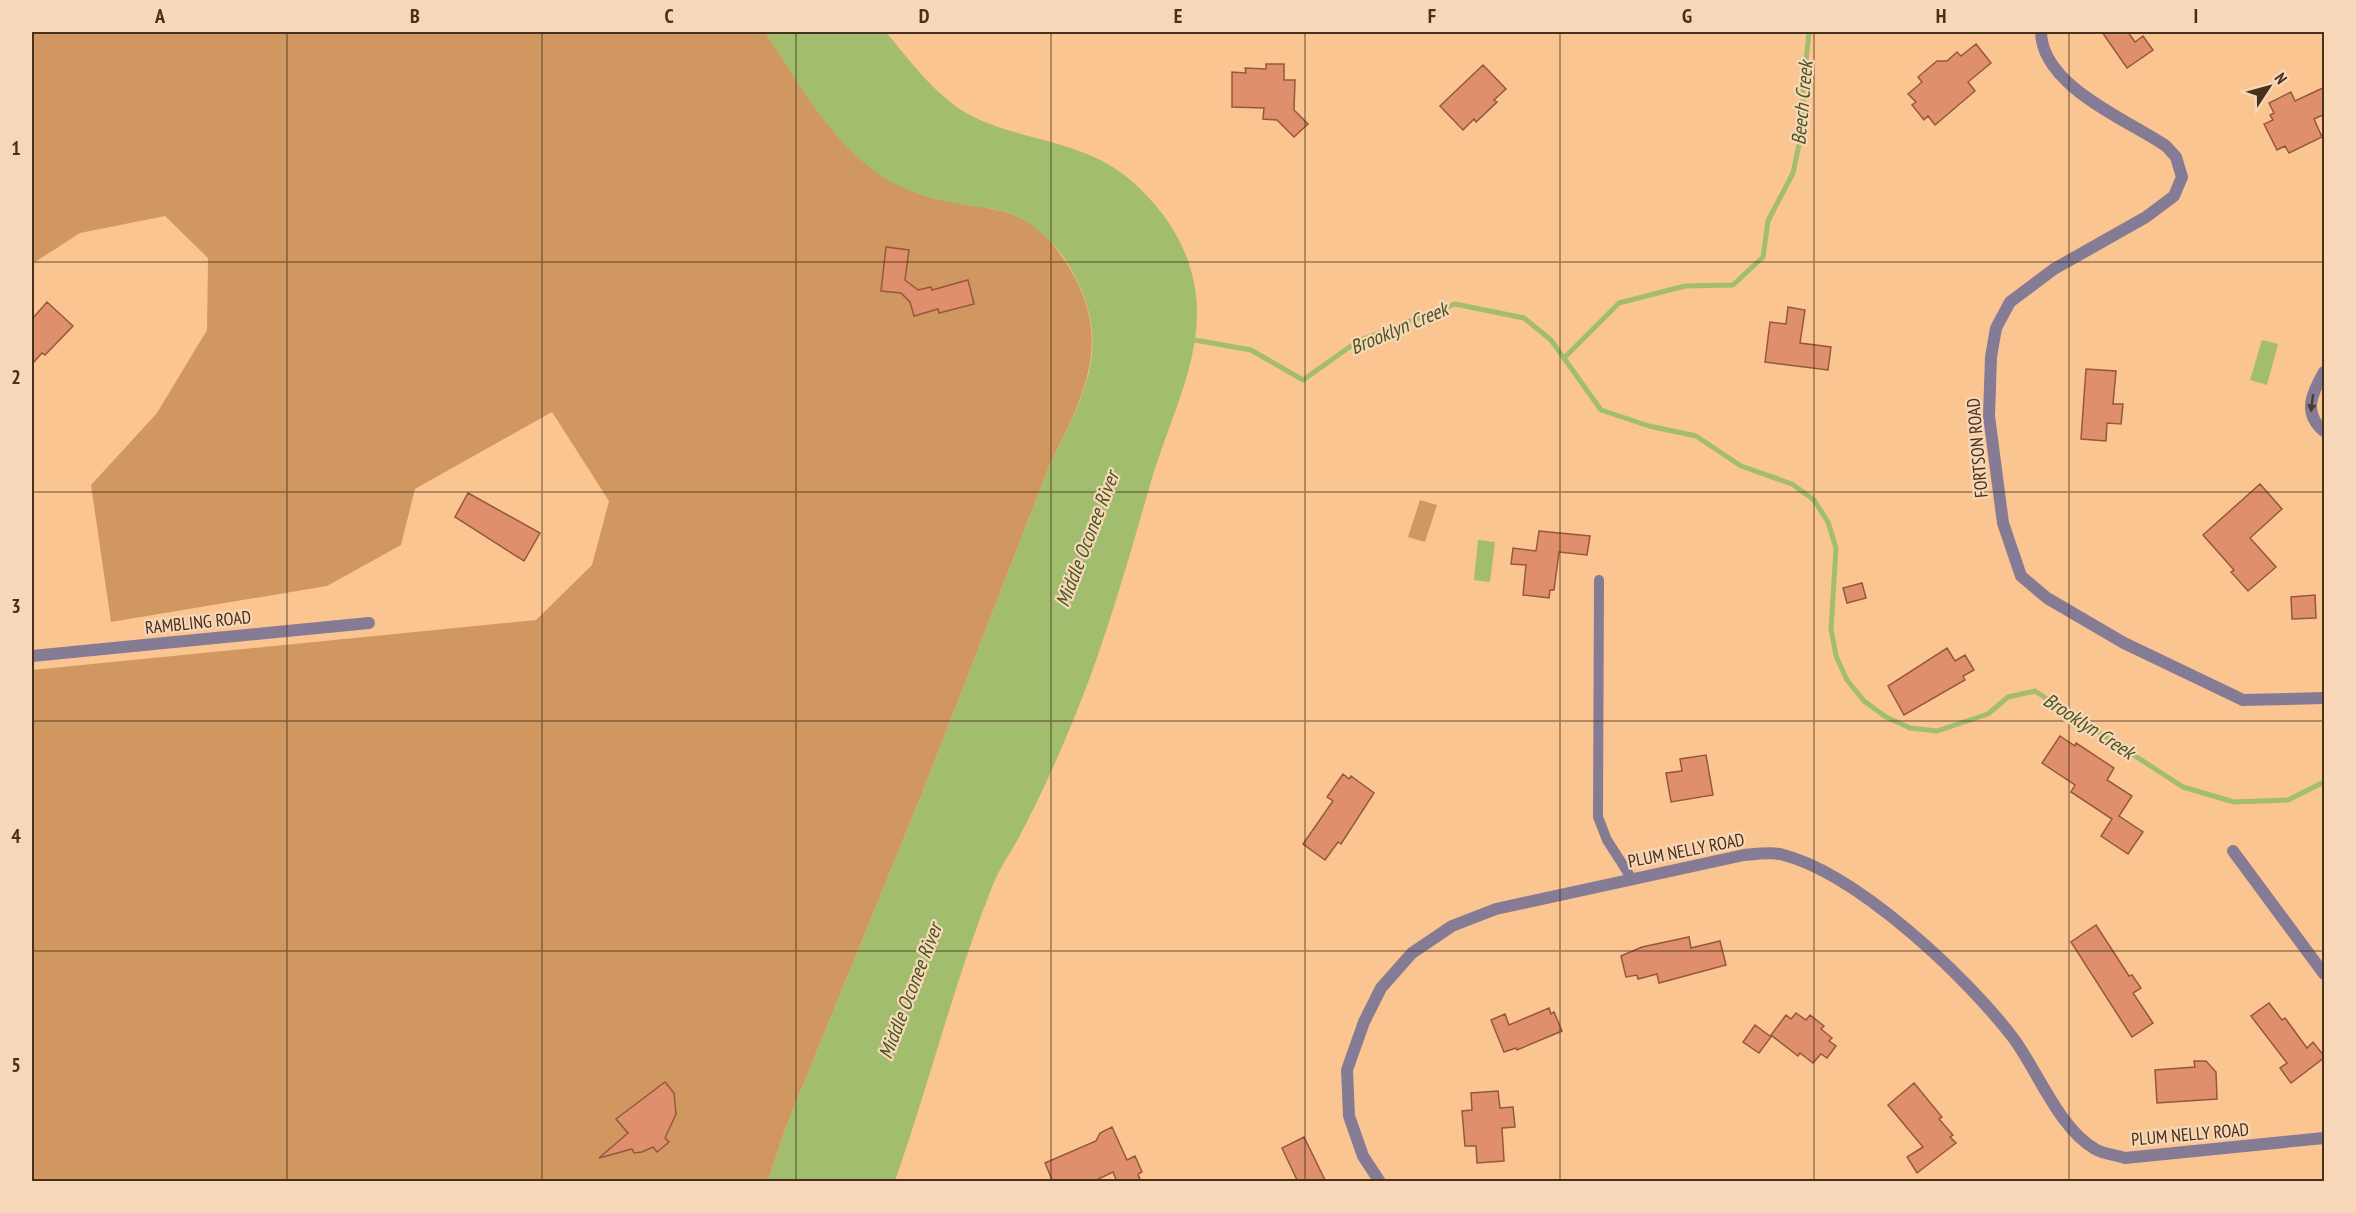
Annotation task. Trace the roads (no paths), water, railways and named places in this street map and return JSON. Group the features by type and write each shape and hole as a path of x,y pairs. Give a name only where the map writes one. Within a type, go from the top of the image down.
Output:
{"street":[{"name":"FORTSON ROAD","path":"2041,32 2042,46 2056,70 2079,92 2166,146 2176,157 2182,177 2174,196 2145,217 2054,269 2010,302 1996,328 1991,357 1989,416 2003,523 2021,576 2047,598 2124,643 2243,700 2325,698"},
{"path":"2325,372 2313,393 2310,411 2314,423 2325,431"},
{"name":"RAMBLING ROAD","path":"32,656 369,623"},
{"path":"2233,851 2325,974"},
{"name":"PLUM NELLY ROAD","path":"1380,1182 1363,1156 1349,1116 1347,1070 1364,1022 1381,988 1412,952 1452,926 1496,909 1744,855 1778,854 1813,866 1858,891 1967,985 2014,1040 2069,1125 2095,1149 2125,1158 2325,1138"}],"lane":[{"path":"1599,580 1598,817 1607,840 1632,879"}],"water":[{"name":"Middle Oconee River","path":"765,32 886,32 934,88 968,114 1000,128 1082,152 1108,164 1138,186 1169,223 1187,258 1195,291 1197,323 1184,387 1150,485 1101,646 1054,765 1018,839 1000,869 978,923 895,1181 768,1181 786,1127 923,791 1050,464 1084,389 1090,366 1092,342 1090,318 1082,292 1068,264 1055,246 1038,230 1019,218 995,209 931,198 911,191 893,183 853,153 820,115"},
{"path":"2262,340 2278,344 2267,385 2250,380"},
{"path":"1478,540 1495,542 1490,582 1474,580"}],"waterway":[{"name":"Beech Creek","path":"1564,358 1619,303 1685,286 1733,285 1763,257 1768,221 1793,173 1804,121 1803,91 1809,32"},
{"name":"Brooklyn Creek","path":"1189,339 1251,350 1303,380 1358,341 1455,304 1524,318 1551,340 1601,410 1649,426 1696,436 1741,466 1792,484 1814,500 1828,522 1836,548 1831,629 1836,656 1847,680 1864,701 1886,717 1910,728 1937,731 1988,714 2008,697 2035,691 2183,787 2234,802 2288,800 2324,782"}]}
